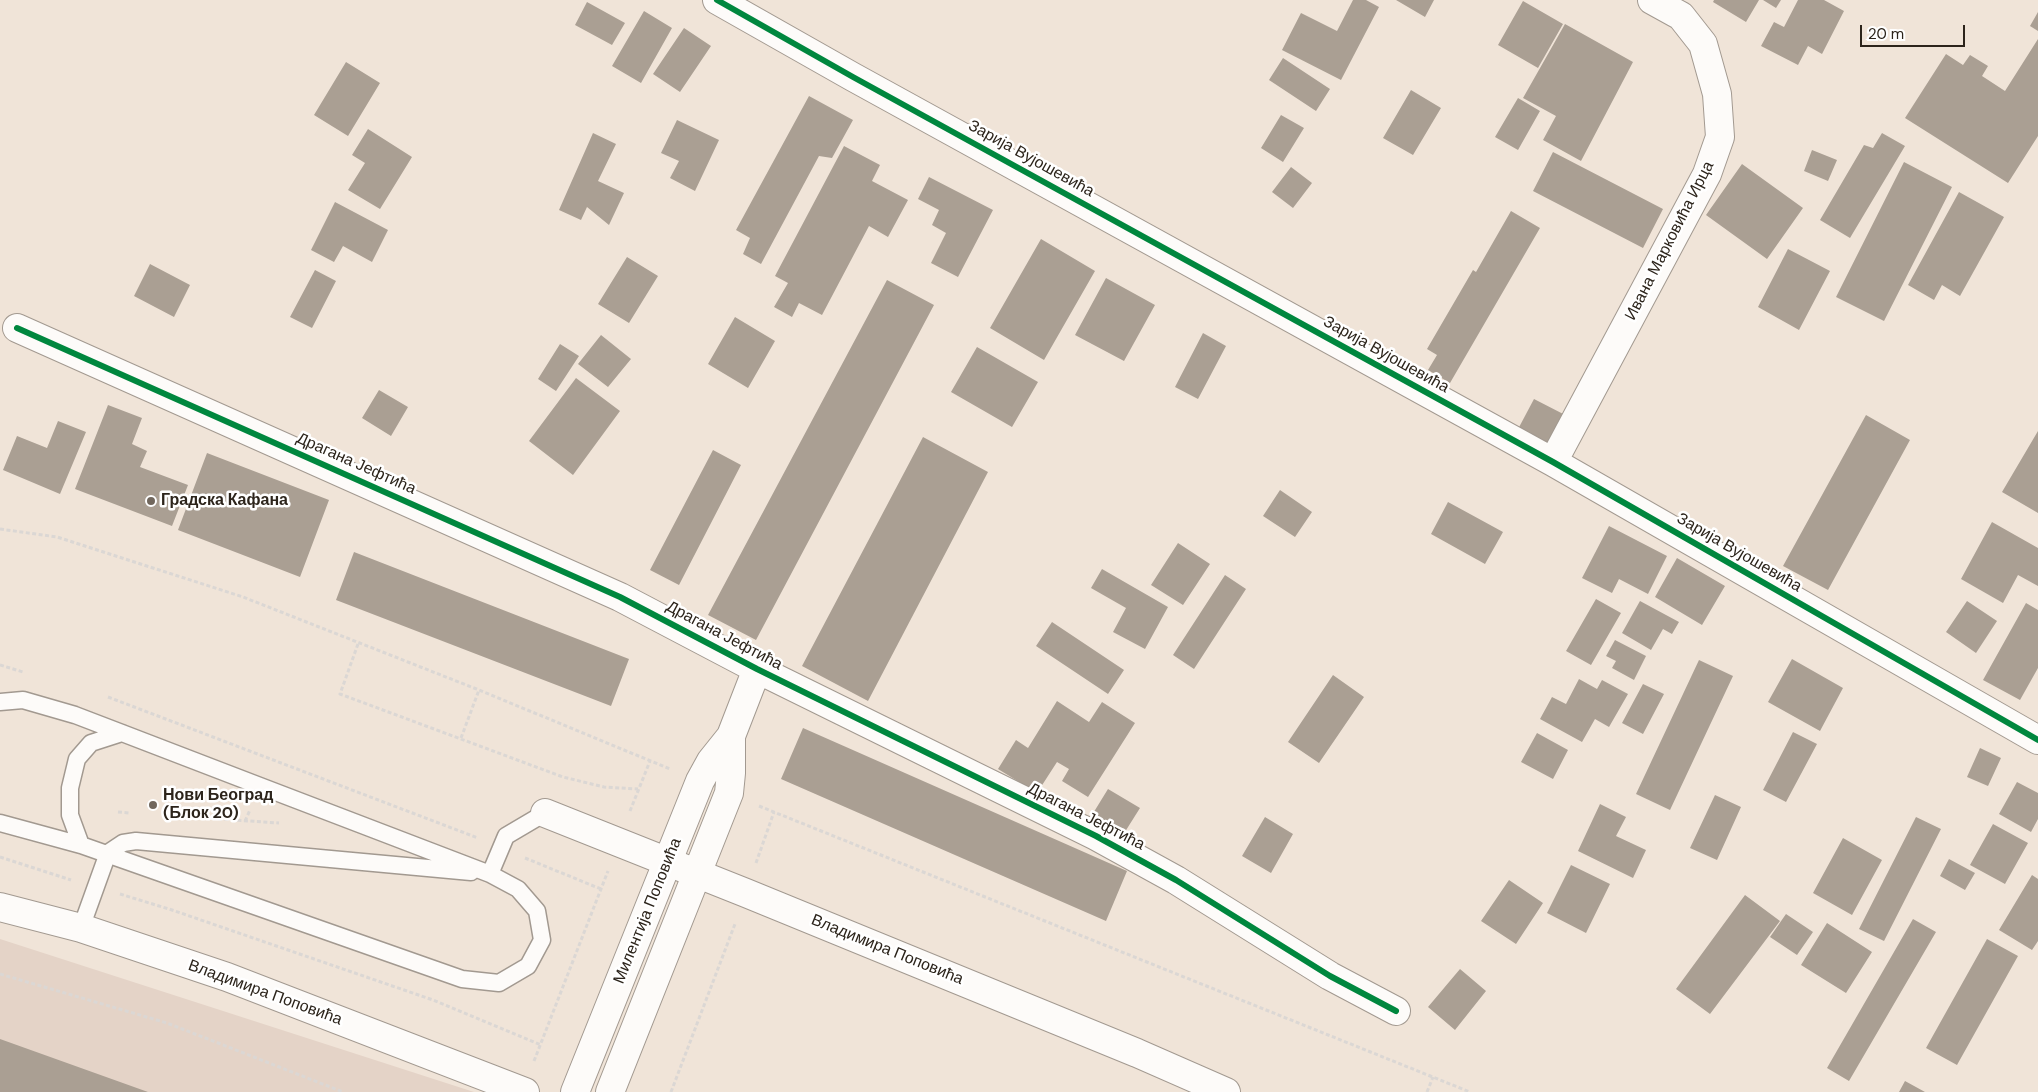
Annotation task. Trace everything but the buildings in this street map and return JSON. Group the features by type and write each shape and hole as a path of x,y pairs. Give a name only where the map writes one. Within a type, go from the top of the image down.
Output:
{"street":[{"name":"Зарија Вујошевића","path":"717,0 861,82 1553,462 2038,740"},
{"name":"Ивана Марковића Ирца","path":"1553,462 1707,174 1720,137 1717,94 1703,44 1681,16 1652,0"},
{"name":"Драгана Јефтића","path":"17,328 620,597 756,669 1096,836 1176,880 1330,976 1396,1011"},
{"name":"Милентија Поповића","path":"575,1092 704,773 731,736 756,669"},
{"name":"Милентија Поповића","path":"610,1092 729,793 732,773 731,736"},
{"name":"Владимира Поповића","path":"545,814 668,862 1137,1053 1226,1092"},
{"name":"Владимира Поповића","path":"0,906 81,928 227,977 525,1092"}],"lane":[{"path":"0,702 23,700 75,714 490,874 518,889 537,911 542,940 528,966 499,983 462,978 108,854 0,823"},
{"path":"81,845 70,815 70,788 77,759 92,743 122,732"},
{"path":"490,874 506,836 545,814"},
{"path":"81,928 108,854 123,843 136,841 490,874"}],"path":[{"path":"0,528 57,537 243,598 479,690 650,761 638,789 604,788 563,777 340,694 358,644"},
{"path":"461,738 479,690"},
{"path":"113,698 443,823"},
{"path":"118,812 138,814"},
{"path":"774,812 1470,1092"},
{"path":"196,818 284,824"},
{"path":"172,910 433,1000 541,1045 601,889"},
{"path":"671,1092 731,934"},
{"path":"0,974 167,1023 343,1092"},
{"path":"1427,1092 1433,1077"}],"shaded area":[{"path":"0,939 474,1092 0,1092"}],"cycle path":[{"path":"717,0 853,77 1553,462 2038,740"},
{"path":"17,328 620,597 757,669 1096,836 1176,880 1330,976 1396,1011"}],"place":[{"name":"Градска Кафана","path":"151,501"},
{"name":"Нови Београд (Блок 20)","path":"153,805"}]}
